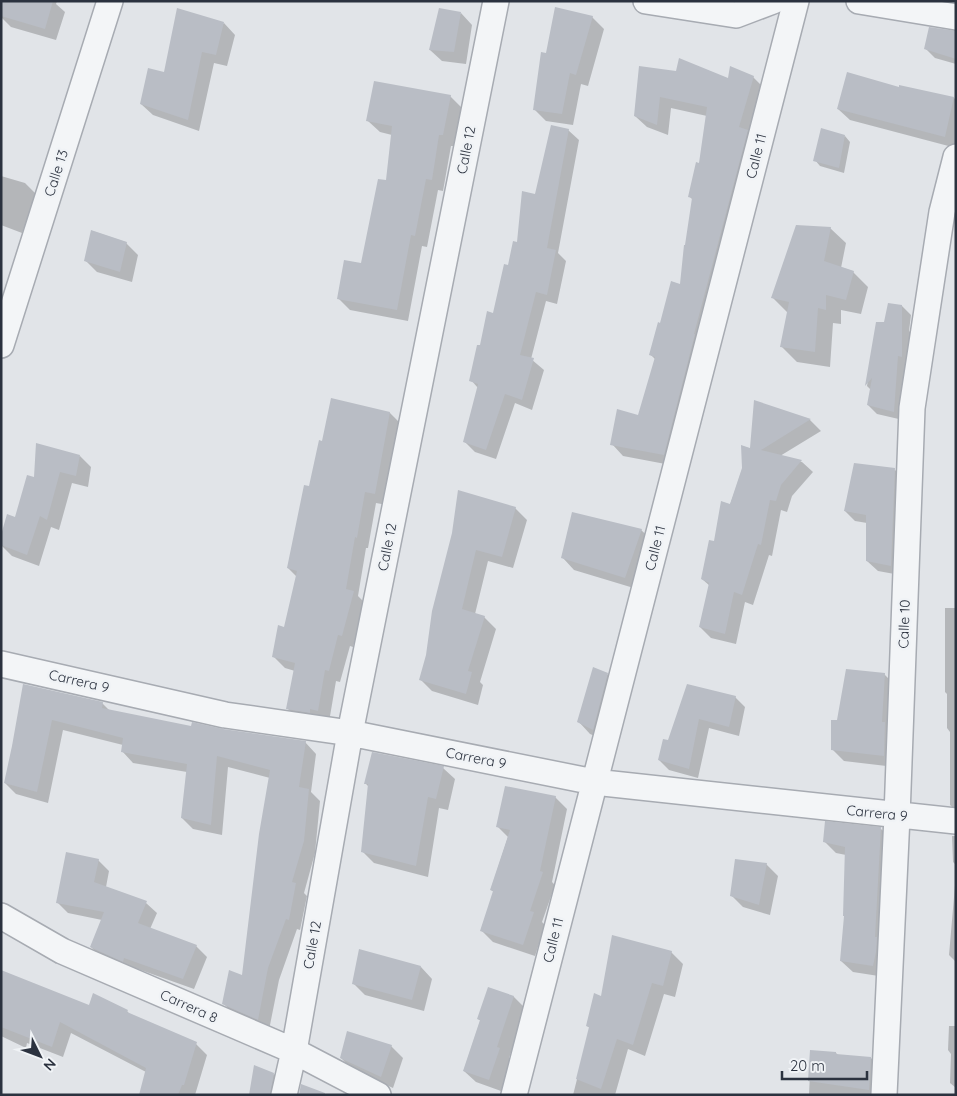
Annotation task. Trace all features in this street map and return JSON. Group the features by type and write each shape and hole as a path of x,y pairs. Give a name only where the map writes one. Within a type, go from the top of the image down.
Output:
{"street":[{"name":"Calle 13","path":"1,345 110,1"},
{"name":"Calle 12","path":"284,1095 294,1052 350,733 496,1"},
{"path":"646,1 736,15 773,1"},
{"name":"Calle 11","path":"514,1095 796,1"},
{"path":"859,1 956,16"},
{"name":"Calle 10","path":"884,1095 897,816 912,408 942,212 956,156"},
{"name":"Carrera 9","path":"1,664 225,715 350,733 594,782 897,816 956,820"},
{"name":"Carrera 8","path":"1,916 62,951 294,1052 378,1095"}],"building":[{"path":"1,1 53,1 45,29 1,16"},
{"path":"555,7 593,16 576,75 570,73 562,114 533,110 541,52 546,53"},
{"path":"177,8 224,22 216,55 202,52 188,120 140,104 148,68 164,72"},
{"path":"439,8 461,12 454,52 429,50"},
{"path":"929,27 956,31 956,59 924,49"},
{"path":"679,58 728,78 730,66 754,76 739,127 748,130 664,455 610,445 617,409 638,415 655,357 649,355 671,281 680,284 692,198 688,197 696,162 699,163 707,107 660,97 657,125 634,116 639,66 676,71"},
{"path":"847,72 899,87 899,85 954,97 945,137 837,109"},
{"path":"374,81 451,95 443,135 439,135 432,180 426,179 415,236 411,235 397,310 337,299 344,260 361,263 378,179 386,180 392,126 366,121"},
{"path":"551,125 569,129 547,248 556,250 547,295 536,292 520,355 534,358 522,400 505,394 486,450 463,442 478,384 469,381 477,345 480,345 487,311 493,313 504,264 508,265 513,241 517,242 522,191 535,194"},
{"path":"821,128 845,135 839,168 813,161"},
{"path":"796,225 831,227 824,261 854,271 846,300 826,295 826,310 818,308 815,352 780,347 789,302 771,298"},
{"path":"91,230 127,242 120,272 84,261"},
{"path":"888,303 902,305 902,357 898,356 894,412 867,405 872,378 865,386 876,322 884,322"},
{"path":"331,398 390,412 375,494 365,492 357,538 355,537 346,589 354,591 342,636 338,635 329,671 325,670 318,711 310,709 310,713 286,709 295,663 272,657 278,625 284,627 297,571 287,568 304,485 309,486 319,440 322,441"},
{"path":"754,400 811,419 761,450 802,460 781,485 776,501 770,500 761,545 758,544 742,595 734,592 725,634 699,627 709,583 701,579 709,540 714,541 721,501 730,504 742,468 741,445 750,448"},
{"path":"36,443 80,455 76,476 60,472 47,520 40,516 27,555 1,545 1,535 7,514 15,517 27,475 34,477"},
{"path":"854,463 895,468 891,566 866,561 866,515 844,511"},
{"path":"458,490 516,507 502,557 476,550 462,609 485,616 468,671 472,672 466,694 419,680 426,655 432,611 452,533"},
{"path":"572,512 642,529 625,578 561,558"},
{"path":"593,667 608,673 593,730 577,722"},
{"path":"846,669 885,673 882,722 885,722 884,756 831,750 831,720 837,720"},
{"path":"23,684 103,702 102,708 191,726 192,722 223,729 306,741 299,787 309,789 304,841 292,882 296,883 289,920 286,919 268,968 258,1020 222,1004 229,970 242,975 259,834 270,770 217,756 211,825 181,818 187,764 121,752 123,738 52,720 37,792 4,783"},
{"path":"687,684 736,696 729,727 699,719 689,769 658,760 663,739 668,740"},
{"path":"372,752 444,766 436,799 428,797 416,866 361,852 368,784 364,784"},
{"path":"505,786 556,796 540,871 543,872 530,911 534,912 523,945 480,931 493,891 490,890 510,830 496,827"},
{"path":"825,821 881,827 875,937 877,937 873,966 840,961 844,916 845,847 823,842"},
{"path":"66,852 99,859 94,882 147,901 138,923 197,945 183,979 124,958 123,962 90,947 104,912 56,903"},
{"path":"735,859 767,863 759,905 730,896"},
{"path":"612,935 672,951 663,986 652,983 633,1045 617,1039 601,1089 576,1079 589,1027 586,1026 594,993 601,996"},
{"path":"359,949 421,966 412,1000 352,984"},
{"path":"1,970 89,1005 93,993 128,1010 127,1012 197,1042 184,1085 182,1085 178,1095 139,1095 146,1068 60,1022 52,1047 1,1027"},
{"path":"488,987 514,996 497,1047 500,1048 489,1080 463,1071 480,1020 477,1019"},
{"path":"347,1031 392,1045 381,1077 340,1058"},
{"path":"810,1050 871,1057 869,1090 808,1081"},
{"path":"254,1065 274,1073 270,1095 249,1095"},
{"path":"301,1084 325,1093 325,1095 299,1095"}]}
